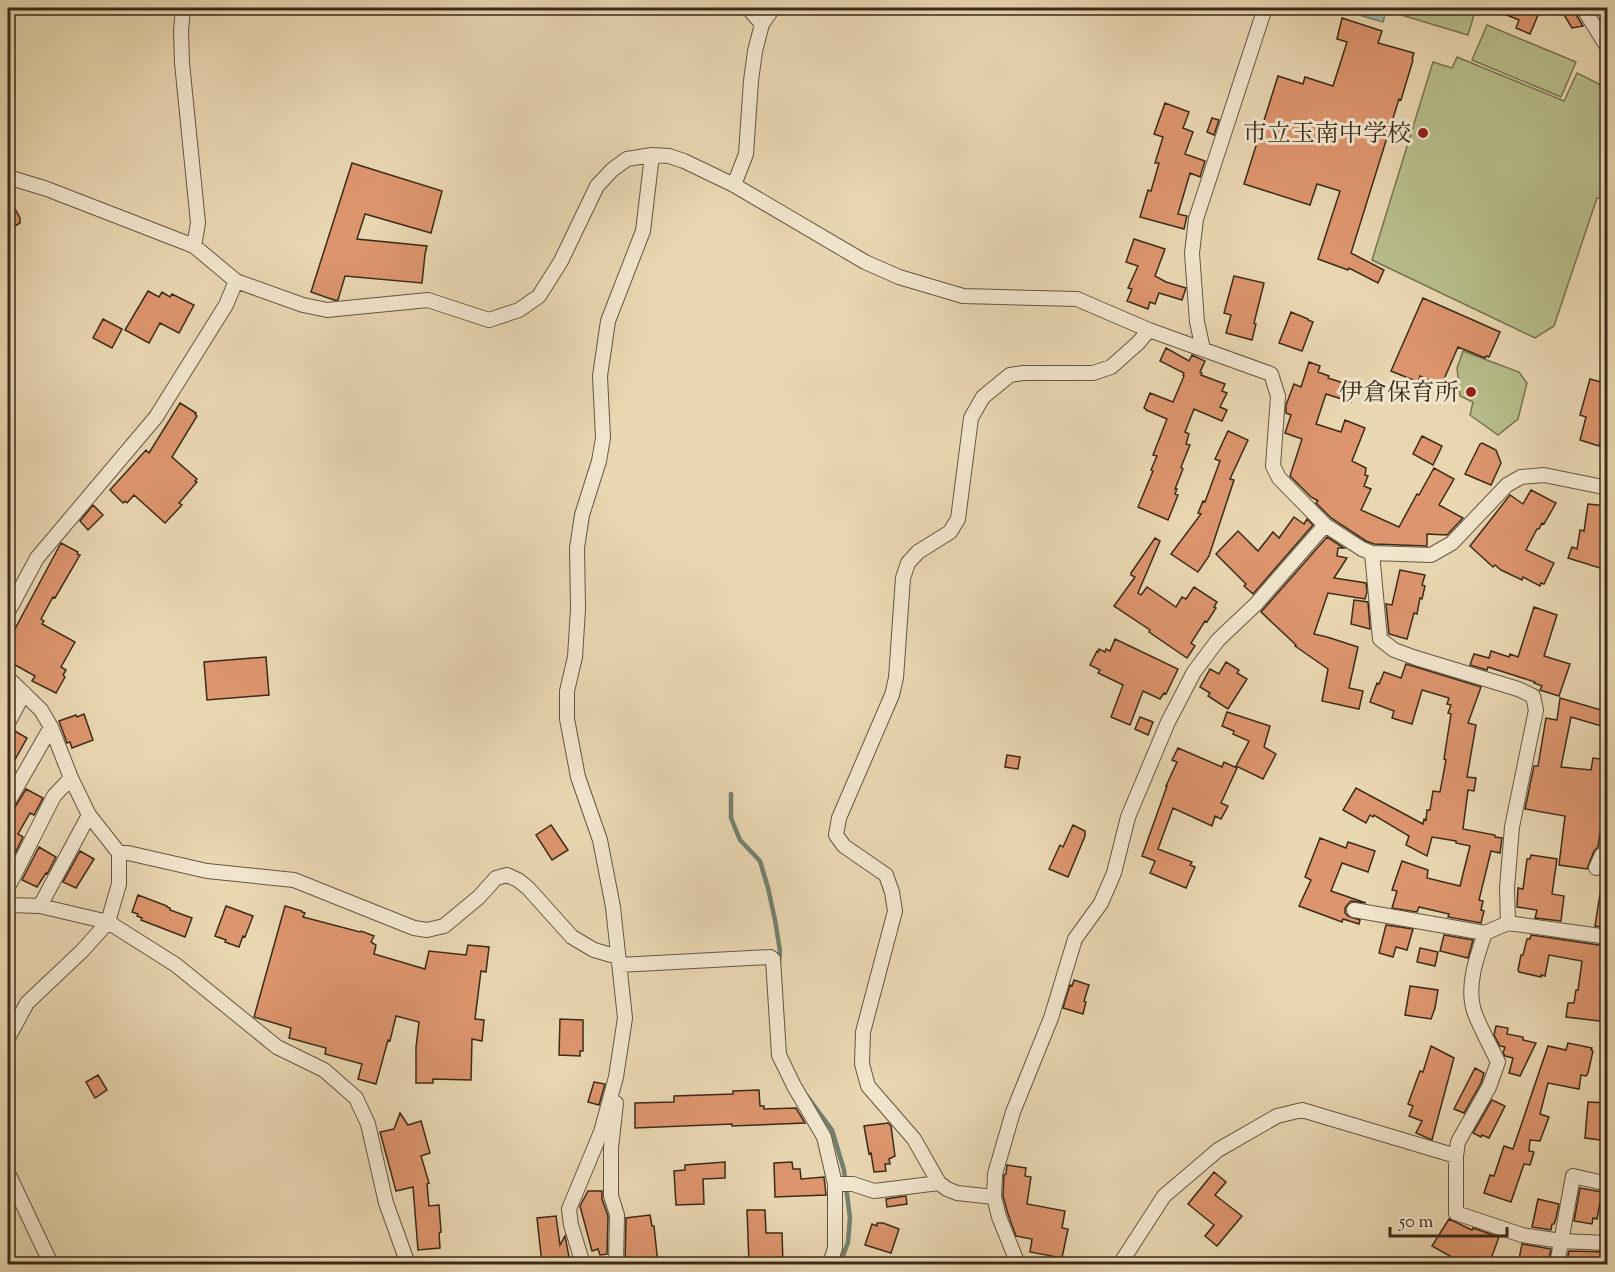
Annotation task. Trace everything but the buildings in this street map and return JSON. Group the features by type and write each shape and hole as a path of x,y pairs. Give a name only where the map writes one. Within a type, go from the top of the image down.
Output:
{"street":[{"path":"183,8 181,31 183,63 198,223 194,246"},
{"path":"748,8 762,24"},
{"path":"734,185 746,154 753,61 762,24 773,8"},
{"path":"1203,349 1197,322 1192,253 1196,219 1265,8"},
{"path":"1582,8 1608,48"},
{"path":"8,177 47,189 194,246 236,281 303,305 327,309 428,300 489,320 519,310 539,296 561,261 597,186 612,170 627,159 652,155 669,156 734,185 865,262 899,277 963,296 1077,299 1149,330 1271,374 1278,396 1273,466 1279,478 1325,525 1372,553 1431,555 1452,543 1507,485 1521,477 1544,475 1608,488"},
{"path":"584,1264 571,1225 569,1209 601,1132 616,1077 624,1018 613,908 600,840 578,777 567,719 567,691 574,657 578,609 577,548 582,515 599,461 603,438 600,376 608,321 642,231 652,155"},
{"path":"8,612 37,558 156,417 226,305 236,281"},
{"path":"994,1197 957,1192 939,1183 914,1139 868,1086 862,1064 863,1032 895,911 886,875 844,846 836,835 839,819 892,695 896,678 903,578 908,562 918,552 951,532 958,519 971,418 983,397 1010,375 1093,373 1111,368 1149,330"},
{"path":"1018,1264 999,1217 994,1197 995,1174 1013,1112 1051,1018 1075,939 1101,903 1114,873 1128,817 1168,722 1194,672 1218,640 1256,604 1325,525"},
{"path":"1372,553 1380,639 1394,650 1518,689 1533,696 1536,710 1512,827 1507,888 1508,923"},
{"path":"8,678 41,710 51,727 71,778 89,815 119,853 119,884 108,922 82,951 27,1003 8,1038"},
{"path":"8,723 24,693"},
{"path":"8,802 51,727"},
{"path":"8,887 54,796 71,778"},
{"path":"40,906 89,815"},
{"path":"1596,868 1602,855 1608,851"},
{"path":"119,853 128,853 207,871 294,880 414,928 427,930 444,926 479,897 495,878 507,875 528,888 572,937 619,961 770,957 773,960 779,1055 824,1137 842,1184 835,1248 830,1264"},
{"path":"8,905 40,906 108,922 176,965 278,1047 324,1070 356,1098 368,1124 386,1203 408,1264"},
{"path":"1354,910 1485,933 1508,923 1608,937"},
{"path":"1485,933 1477,958 1472,986 1474,1010 1498,1062 1489,1087 1458,1142 1456,1213 1522,1235 1561,1241 1608,1243"},
{"path":"616,1077 618,1080 611,1148 611,1196 617,1215 616,1264"},
{"path":"1120,1264 1164,1196 1218,1150 1277,1116 1302,1110 1456,1156"},
{"path":"8,1173 51,1264"},
{"path":"1557,1264 1573,1176 1608,1184"},
{"path":"842,1184 873,1191 939,1183"}],"green space":[{"path":"1400,8 1476,8 1468,35 1398,14"},
{"path":"1487,25 1576,62 1561,97 1472,60"},
{"path":"1457,57 1564,101 1577,73 1607,88 1607,198 1597,198 1554,326 1535,338 1372,260 1433,62 1452,68"},
{"path":"1463,351 1519,372 1527,383 1518,419 1498,435 1470,415 1473,402 1460,396 1457,368"}],"shaded area":[{"path":"1361,8 1387,8 1383,22 1359,15"}],"waterway":[{"path":"731,794 731,818 740,840 760,861 768,888 780,951 779,962"},
{"path":"807,1096 832,1130 844,1170 850,1218 848,1242 840,1264"}],"place":[{"name":"市立玉南中学校","path":"1423,133"},
{"name":"伊倉保育所","path":"1471,392"}]}
